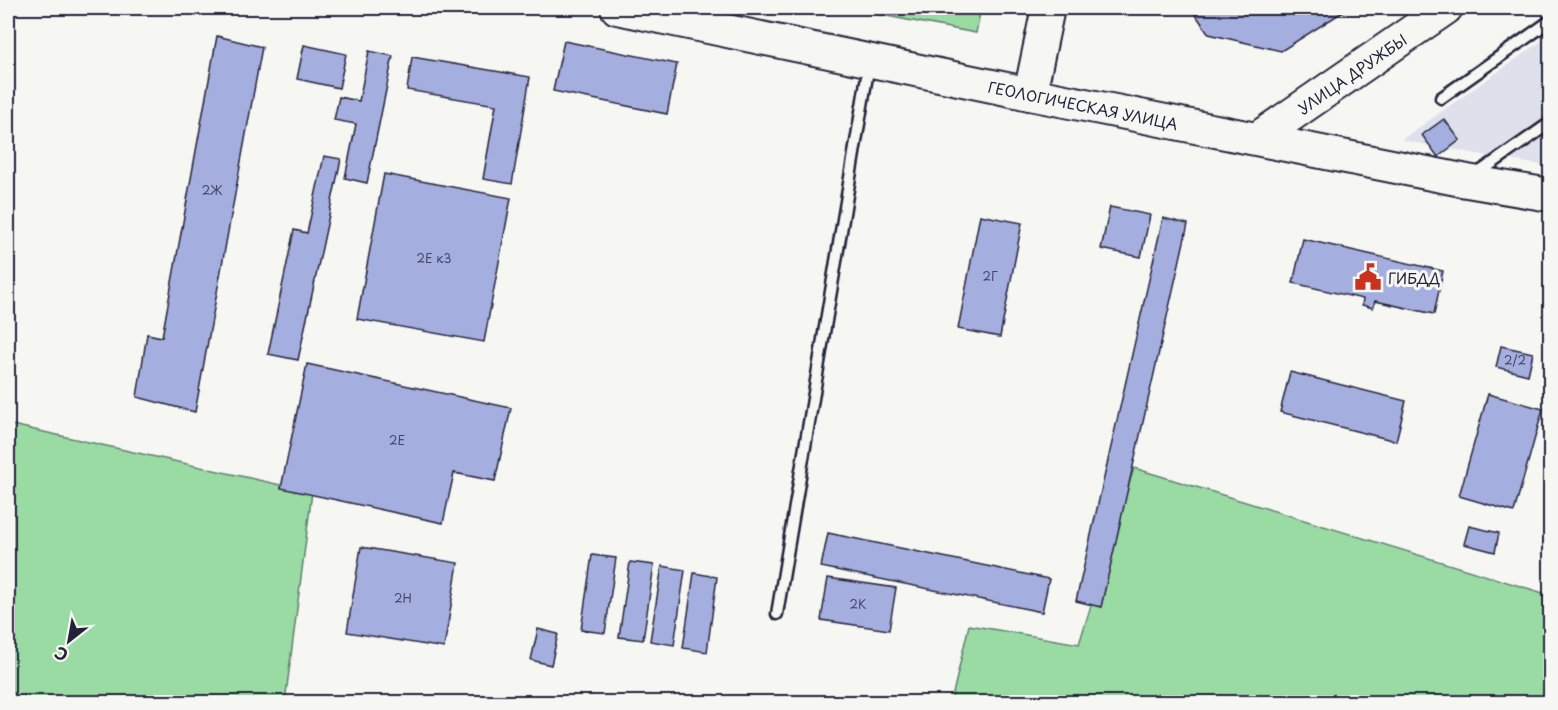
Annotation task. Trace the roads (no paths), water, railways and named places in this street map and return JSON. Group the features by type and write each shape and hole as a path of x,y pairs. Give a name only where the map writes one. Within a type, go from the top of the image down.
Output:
{"main road":[{"name":"ГЕОЛОГИЧЕСКАЯ УЛИЦА","path":"617,8 1030,94 1467,181 1551,195"},
{"path":"1030,94 1048,8"},
{"name":"УЛИЦА ДРУЖБЫ","path":"1258,138 1446,8"}],"lane":[{"path":"1442,98 1551,21"},
{"path":"777,614 870,60"},
{"path":"1467,181 1551,123"}],"place":[{"name":"ГИБДД","path":"1368,277"}]}
